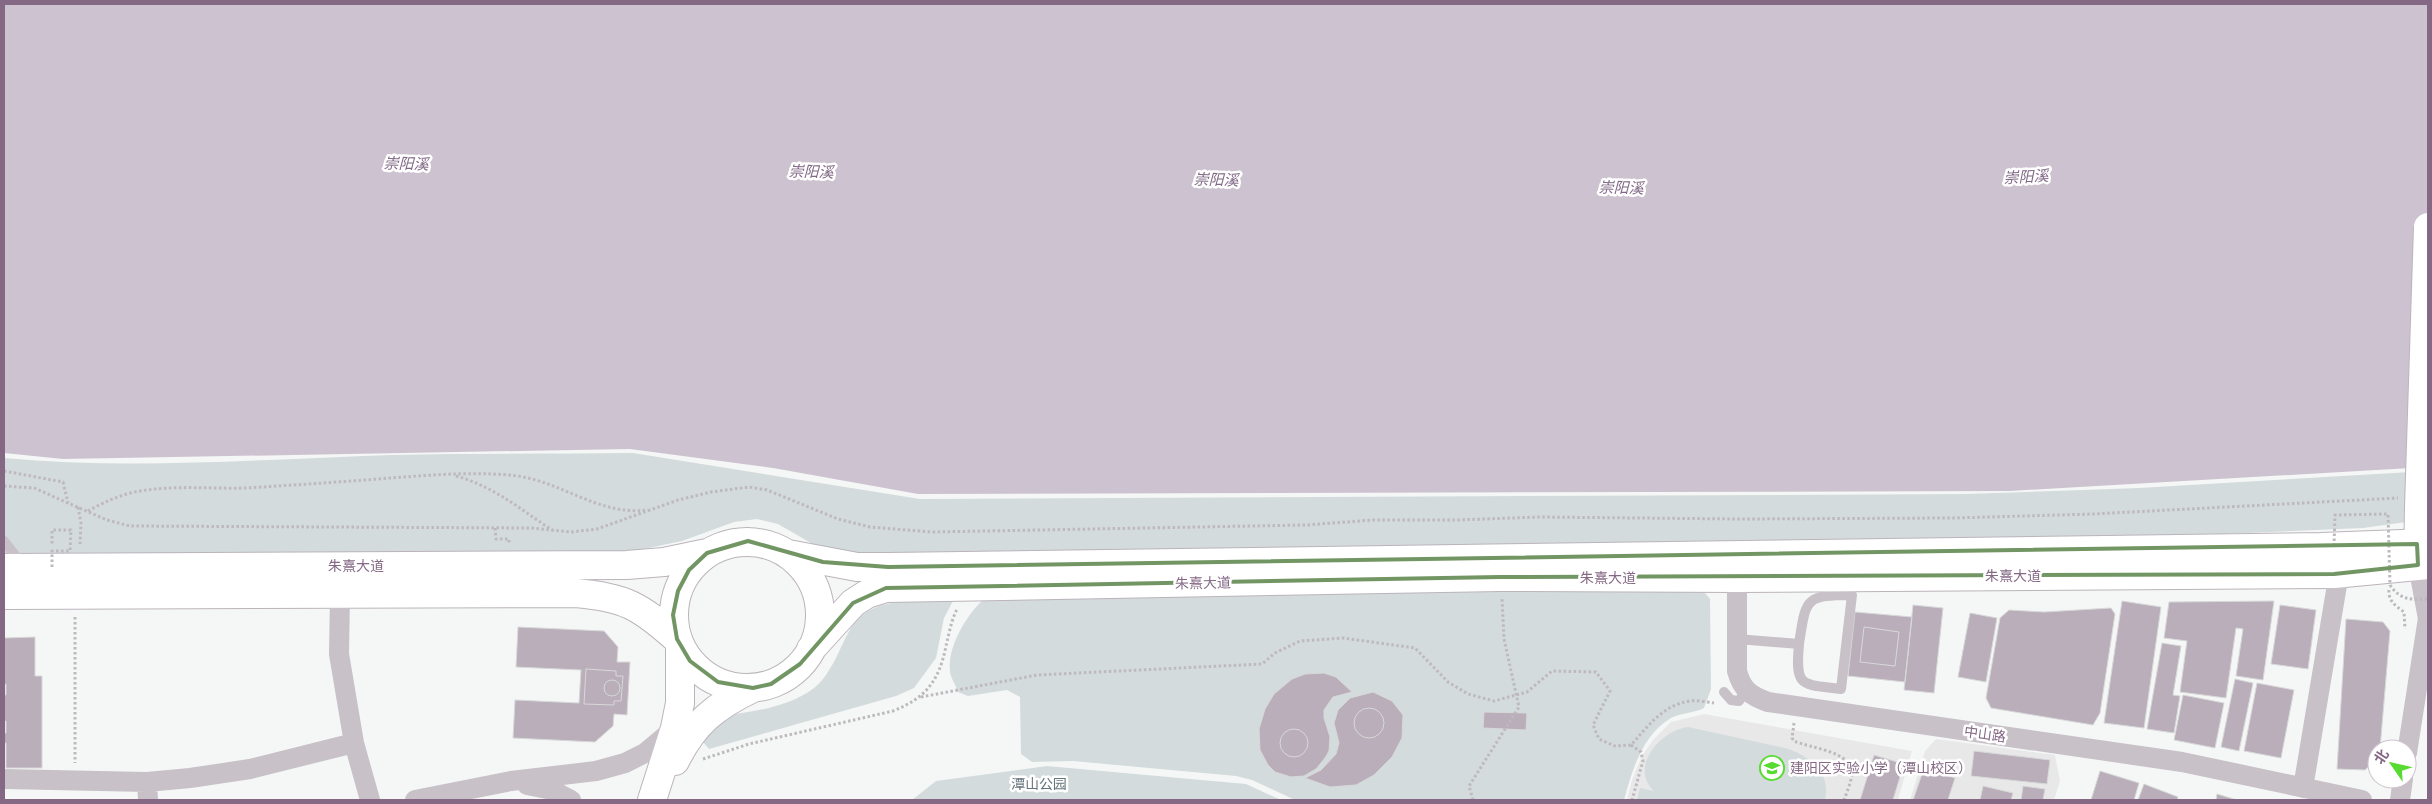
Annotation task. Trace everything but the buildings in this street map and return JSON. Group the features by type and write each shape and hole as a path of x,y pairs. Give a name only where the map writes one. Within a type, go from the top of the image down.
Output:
{"main road":[{"path":"2423,554 2411,502 2428,226"},
{"path":"748,541 769,545 788,554 804,569 814,587 818,601 818,629 811,649 800,664 786,676 771,684 753,688 724,701 699,723 676,759 661,793 680,703 679,642 673,615 678,591 689,570 707,553 726,544 748,541"},
{"name":"朱熹大道","path":"811,649 841,615 867,594 886,588 1500,577 2334,546 2423,554"},
{"name":"朱熹大道","path":"33,562 627,565 664,562 707,553"},
{"name":"朱熹大道","path":"788,554 823,562 880,567 1737,567 2339,573 2423,554"},
{"name":"朱熹大道","path":"4,596 575,593 606,596 637,608 653,618 679,642"},
{"path":"679,642 690,661 702,673 718,682 735,687 753,688"}],"street":[{"path":"2409,739 2428,619 2423,554"},
{"name":"中山路","path":"1737,567 1737,672 1732,687 1746,691 1768,702 2182,762 2362,800"},
{"path":"2303,788 2339,573"},
{"path":"340,594 339,654 354,742 370,800"},
{"path":"415,800 511,781 586,772 625,763 645,753 675,728"},
{"path":"4,779 76,781 148,791 190,778 250,769 354,742"},
{"path":"511,781 552,790 571,800"}],"lane":[{"path":"4,541 33,562"},
{"path":"1821,595 1852,595 1841,689 1807,685 1800,679 1797,671 1799,644 1804,615 1814,598 1821,595"},
{"path":"1737,639 1799,644"}],"path":[{"path":"4,471 63,482 68,503"},
{"path":"87,512 116,498 139,491 247,488 452,475 520,476 561,488 608,508 633,512 654,509"},
{"path":"452,475 477,482 494,490 552,530"},
{"path":"4,486 34,488 107,520 130,526 495,528 570,532 597,529 678,500 711,492 749,487 767,490 838,519 870,527 932,532 1296,525 1373,520 1457,520 1539,517 1693,519 1953,518 2411,502"},
{"path":"33,562 81,544 81,522 78,507"},
{"path":"2334,546 2335,515 2388,514 2390,585 2388,597 2404,612 2405,633"},
{"path":"495,528 496,540"},
{"path":"52,530 71,530 70,551 52,551 33,562 52,530"},
{"path":"1473,800 1469,786 1519,707 1504,639 1500,577"},
{"path":"2390,585 2396,593 2407,600 2428,599"},
{"path":"922,697 942,664 952,618 962,600 976,586"},
{"path":"75,595 76,781"},
{"path":"661,793 687,766 702,759 749,744 893,711 922,697 1037,675 1262,664 1275,653 1300,641 1343,638 1416,648 1448,682 1468,694 1494,701 1527,692 1552,671 1596,672 1610,691 1593,725 1599,739 1615,746 1631,745 1641,752 1643,761 1632,800"},
{"path":"1631,745 1659,714 1675,705 1692,700 1720,703"},
{"path":"1796,706 1792,738 1794,741 1841,756 1850,766 1852,773 1844,800"}],"highlighted area":[{"path":"748,541 823,562 888,567 2417,544 2418,565 2334,574 1500,577 886,588 853,603 800,664 771,684 753,688 718,682 690,661 677,639 673,615 678,591 689,570 707,553"}],"shaded area":[{"name":"建阳区实验小学（潭山校区）","path":"1704,714 1912,751 1898,800 1627,800 1632,780 1642,756 1653,740 1671,722"},
{"path":"1936,739 2055,755 2060,781 2054,800 1910,800 1925,751"}],"green space":[{"path":"633,453 920,499 1966,494 2139,488 2428,471 2428,519 2363,528 1931,546 877,557 816,546 778,524 757,519 734,522 682,541 639,550 512,557 4,558 4,458 100,463 149,463 392,455"},
{"path":"1695,591 1705,593 1710,599 1711,689 1704,708 1671,718 1653,734 1640,754 1624,800 1295,800 1252,780 1236,776 1073,761 1032,762 1021,754 1020,697 1007,690 968,696 958,692 950,673 950,662 955,642 971,613 984,599 1226,592"},
{"path":"928,600 953,601 944,618 936,658 914,688 896,696 709,749 703,742 723,716 782,704 804,695 814,688 821,682 829,670 852,626 866,612 891,603"},
{"path":"1688,727 1789,749 1805,757 1818,768 1822,775 1825,782 1825,800 1637,800 1640,788 1654,791 1647,781 1645,771 1646,761 1652,751 1668,735"},
{"name":"潭山公园","path":"1047,766 1246,784 1281,800 912,800 936,781"}],"water":[{"name":"崇阳溪","path":"4,4 2428,4 2428,467 2010,491 918,494 773,468 630,449 63,459 4,453"}],"place":[{"name":"建阳区实验小学（潭山校区）","path":"1772,768"}]}
